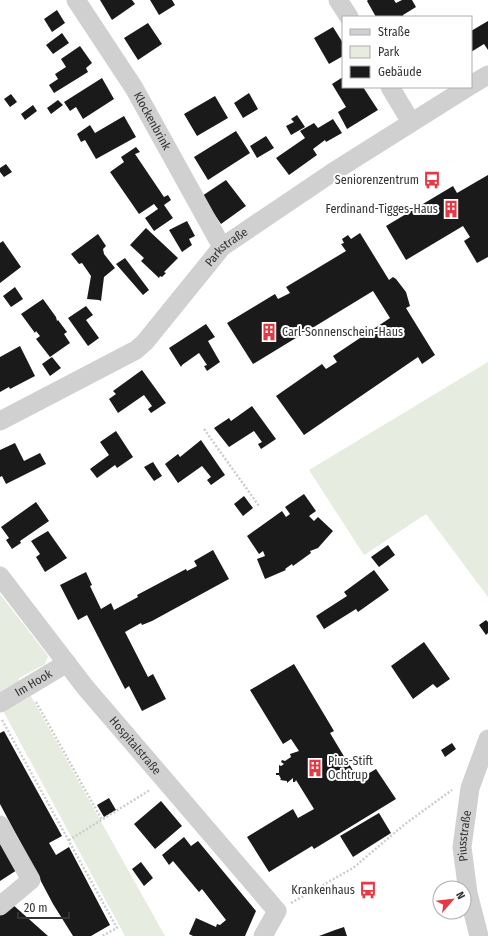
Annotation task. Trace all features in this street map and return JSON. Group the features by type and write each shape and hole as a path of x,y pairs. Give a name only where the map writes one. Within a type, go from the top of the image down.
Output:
{"street":[{"name":"Klockenbrink","path":"76,0 134,88 222,247"},
{"path":"338,0 347,16"},
{"path":"472,84 488,75"},
{"path":"391,88 411,122"},
{"name":"Parkstraße","path":"0,421 136,350 145,342 222,247 411,122 466,88"},
{"name":"Hospitalstraße","path":"0,576 85,687 277,910"},
{"name":"Im Hook","path":"0,703 67,663"},
{"name":"Piusstraße","path":"479,936 468,893 462,847 470,788 488,739"},
{"path":"0,824 30,880 0,906"},
{"path":"263,936 277,910"}],"path":[{"path":"204,429 259,506"},
{"path":"27,686 102,820"},
{"path":"0,716 117,928 102,936"},
{"path":"69,840 165,780"},
{"path":"277,910 353,868 405,824 458,786"}],"green space":[{"path":"488,362 488,597 426,514 364,555 309,470"},
{"path":"0,594 48,656 45,664 19,678 19,681 0,692"},
{"path":"28,691 165,936 125,936 1,707"}],"building":[{"path":"100,0 132,0 135,4 112,20"},
{"path":"150,0 172,0 175,5 159,15"},
{"path":"394,0 396,3 402,0 412,0 416,7 403,16 375,16 367,1"},
{"path":"57,10 65,23 52,32 44,19"},
{"path":"488,21 488,50 484,44 472,51 472,30"},
{"path":"148,23 162,44 138,60 124,38"},
{"path":"333,27 342,41 342,57 329,64 314,38"},
{"path":"62,33 69,43 53,54 46,45"},
{"path":"80,46 92,63 86,68 88,72 54,93 49,85 58,79 55,74 66,67 61,59"},
{"path":"102,78 114,99 83,119 76,107 70,111 64,102"},
{"path":"342,78 342,88 364,88 378,110 347,129 338,112 346,107 332,84"},
{"path":"249,93 258,109 243,118 234,103"},
{"path":"11,94 17,102 10,107 4,99"},
{"path":"215,96 228,118 197,136 184,114"},
{"path":"58,100 63,105 51,114 47,108"},
{"path":"33,105 37,111 25,120 21,114"},
{"path":"297,115 305,127 291,135 286,126 294,122 291,119"},
{"path":"124,116 136,137 96,159 85,140 81,142 77,134 90,125 95,133"},
{"path":"333,119 342,133 326,142 325,140 313,149 317,155 289,175 276,158 305,138 300,131 314,123 318,128"},
{"path":"236,131 250,153 208,180 194,157"},
{"path":"266,136 274,148 257,158 250,146"},
{"path":"136,147 140,152 135,154 164,197 168,195 171,200 164,205 173,218 154,231 145,218 158,209 154,204 139,214 110,172 124,162 121,157"},
{"path":"6,164 12,172 4,177 0,172 0,168"},
{"name":"Ferdinand-Tigges-Haus","path":"488,175 488,257 477,263 464,241 470,237 463,226 406,260 386,226 453,186 457,193"},
{"path":"226,180 246,206 221,224 202,196"},
{"path":"187,221 195,236 189,239 192,245 182,252 169,230"},
{"path":"146,228 178,258 164,272 166,273 159,278 141,261 144,258 130,245"},
{"name":"Carl-Sonnenschein-Haus","path":"360,233 389,280 393,277 396,279 406,292 410,306 406,308 435,355 422,364 418,357 304,435 276,396 322,364 326,369 337,362 333,356 390,318 373,291 253,364 227,323 275,294 278,299 290,293 286,287 346,251 341,244 344,243 342,239 348,235 351,239"},
{"path":"98,234 106,246 103,249 104,254 115,268 104,277 101,301 87,299 91,276 82,263 79,264 71,254"},
{"path":"3,241 21,267 0,283 0,243"},
{"path":"125,258 149,290 143,295 116,264"},
{"path":"15,287 23,299 11,307 3,296"},
{"path":"43,299 56,317 57,321 58,320 67,332 64,334 70,343 50,357 36,339 40,336 36,331 35,333 21,314"},
{"path":"86,306 93,315 86,320 99,338 88,346 68,318"},
{"path":"206,324 215,337 208,341 220,362 207,371 204,366 207,365 199,353 181,367 169,348"},
{"path":"20,346 35,376 10,389 9,387 0,392 0,357"},
{"path":"52,357 61,368 50,376 42,364"},
{"path":"142,370 166,403 151,413 148,409 152,406 144,395 118,413 109,399 116,394 113,391"},
{"path":"252,406 276,439 261,449 258,444 262,442 254,431 229,447 214,428 229,418 231,421"},
{"path":"116,431 133,457 117,468 115,465 97,478 90,469 109,455 100,442"},
{"path":"201,440 225,475 211,485 207,480 211,477 202,466 178,483 165,464 178,454 180,457"},
{"path":"15,443 24,461 40,453 46,464 6,484 2,476 0,477 0,450"},
{"path":"153,462 162,476 154,481 144,467"},
{"path":"304,494 316,511 309,516 314,521 318,517 333,531 318,548 310,551 311,553 293,566 292,564 285,569 286,570 265,579 257,559 265,556 263,551 259,554 247,536 282,511 286,517 290,514 285,507"},
{"path":"244,496 253,508 243,516 234,504"},
{"path":"36,502 49,521 20,541 21,543 12,549 6,540 9,538 1,527"},
{"path":"48,531 67,558 45,572 36,557 40,554 31,541"},
{"path":"388,545 395,555 379,567 371,557"},
{"path":"213,550 229,579 152,621 142,625 141,623 125,632 148,677 153,674 166,699 142,711 129,686 125,689 87,615 78,620 60,585 86,572 92,585 90,586 101,609 111,603 114,610 138,597 137,595 186,569 187,571 197,566 194,561"},
{"path":"374,570 389,590 358,612 356,609 324,629 316,616 347,596 344,592"},
{"path":"486,620 488,622 488,633 486,635 479,625"},
{"path":"424,642 450,679 437,688 433,684 413,699 391,666"},
{"name":"Pius-Stift Ochtrup","path":"294,664 334,731 330,733 345,758 343,760 346,764 348,762 355,774 352,775 356,781 376,769 396,799 314,849 312,846 269,872 247,837 293,809 298,818 314,809 296,780 293,782 293,778 287,783 287,781 280,780 279,775 276,775 276,773 279,773 279,765 281,766 284,764 281,762 282,760 285,761 291,757 290,754 299,751 291,739 283,744 250,690"},
{"path":"4,731 62,836 49,843 56,855 69,847 110,925 91,936 73,936 53,904 0,804 0,733"},
{"path":"452,743 456,749 445,757 441,750"},
{"path":"109,798 116,810 104,817 97,805"},
{"path":"161,801 182,826 155,849 134,824"},
{"path":"379,813 391,833 353,857 340,836"},
{"path":"184,837 191,846 198,841 256,911 245,936 193,936 189,934 196,918 216,927 217,924 220,925 226,920 202,889 199,892 173,861 169,865 162,855"},
{"path":"0,840 17,870 0,881"},
{"path":"141,862 153,878 144,886 132,869"},
{"path":"12,904 48,936 0,936 0,915"},
{"path":"344,927 347,936 319,936 335,930"}],"place":[{"name":"Seniorenzentrum","path":"432,180"},
{"name":"Ferdinand-Tigges-Haus","path":"451,209"},
{"name":"Carl-Sonnenschein-Haus","path":"269,332"},
{"name":"Pius-Stift Ochtrup","path":"315,768"},
{"name":"Krankenhaus","path":"368,890"}]}
